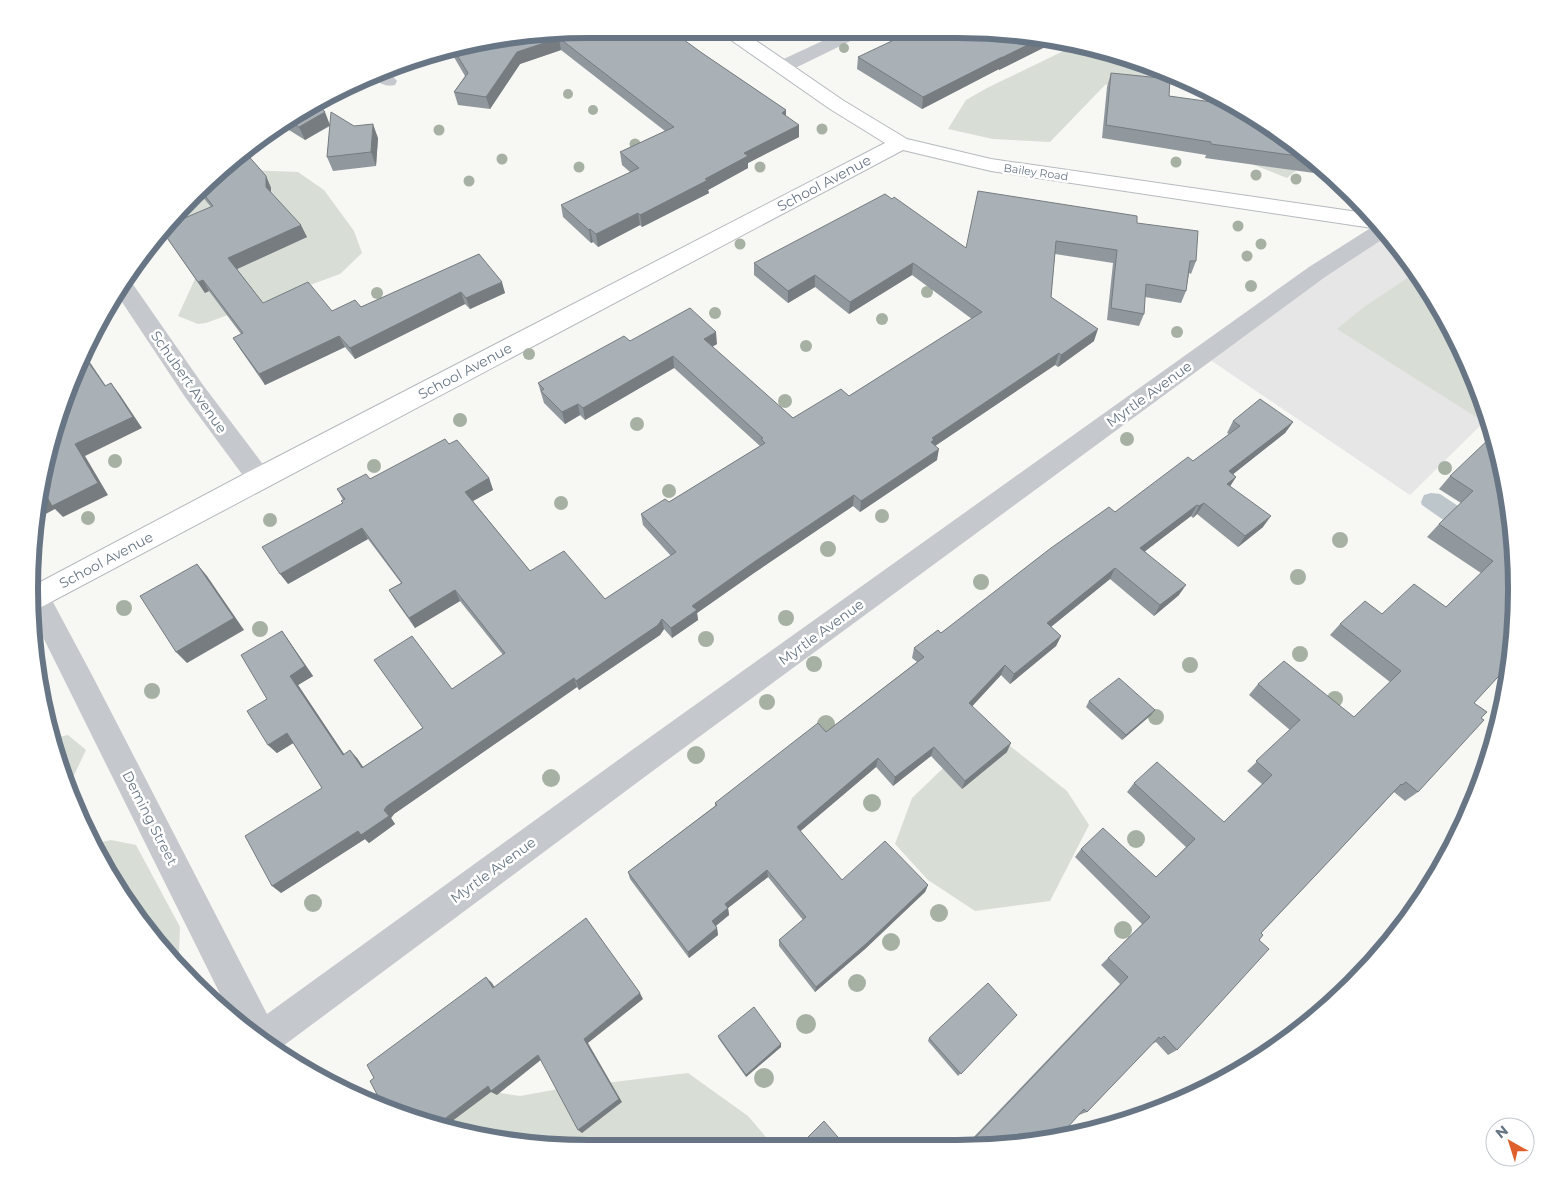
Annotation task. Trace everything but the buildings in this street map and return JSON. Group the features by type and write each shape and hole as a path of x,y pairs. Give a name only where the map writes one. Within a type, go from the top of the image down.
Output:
{"street":[{"name":"Bailey Road","path":"740,38 837,105 900,143 990,165 1366,220"},
{"path":"782,67 842,38"},
{"name":"School Avenue","path":"38,596 259,478 900,143"},
{"name":"Myrtle Avenue","path":"267,1036 642,760 1317,272 1377,232"},
{"name":"Schubert Avenue","path":"125,290 194,391 259,478"},
{"name":"Deming Street","path":"39,609 88,695 255,1027"}],"shaded area":[{"path":"1068,49 1099,56 1158,76 1105,85 1050,142 993,139 948,129 966,100"},
{"path":"1217,103 1263,130 1301,159 1303,165 1287,178 1254,165 1221,106"},
{"path":"231,169 298,172 324,190 354,231 362,253 340,274 206,323 198,324 178,316 215,235 177,222"},
{"path":"1377,233 1415,282 1434,313 1466,378 1482,424 1410,495 1203,355"},
{"path":"1411,276 1451,345 1466,378 1481,420 1337,329 1364,307"},
{"path":"1431,493 1440,494 1476,518 1465,535 1422,505 1421,502 1424,495"},
{"path":"986,727 1067,791 1089,825 1050,901 975,911 928,880 895,844 912,798"},
{"path":"68,735 86,750 72,780 67,766 58,737"},
{"path":"111,840 136,845 180,927 179,952 176,954 151,924 130,895 100,843"},
{"path":"688,1073 748,1116 768,1140 588,1140 552,1138 481,1129 422,1114 468,1088 520,1096 564,1088"}]}
